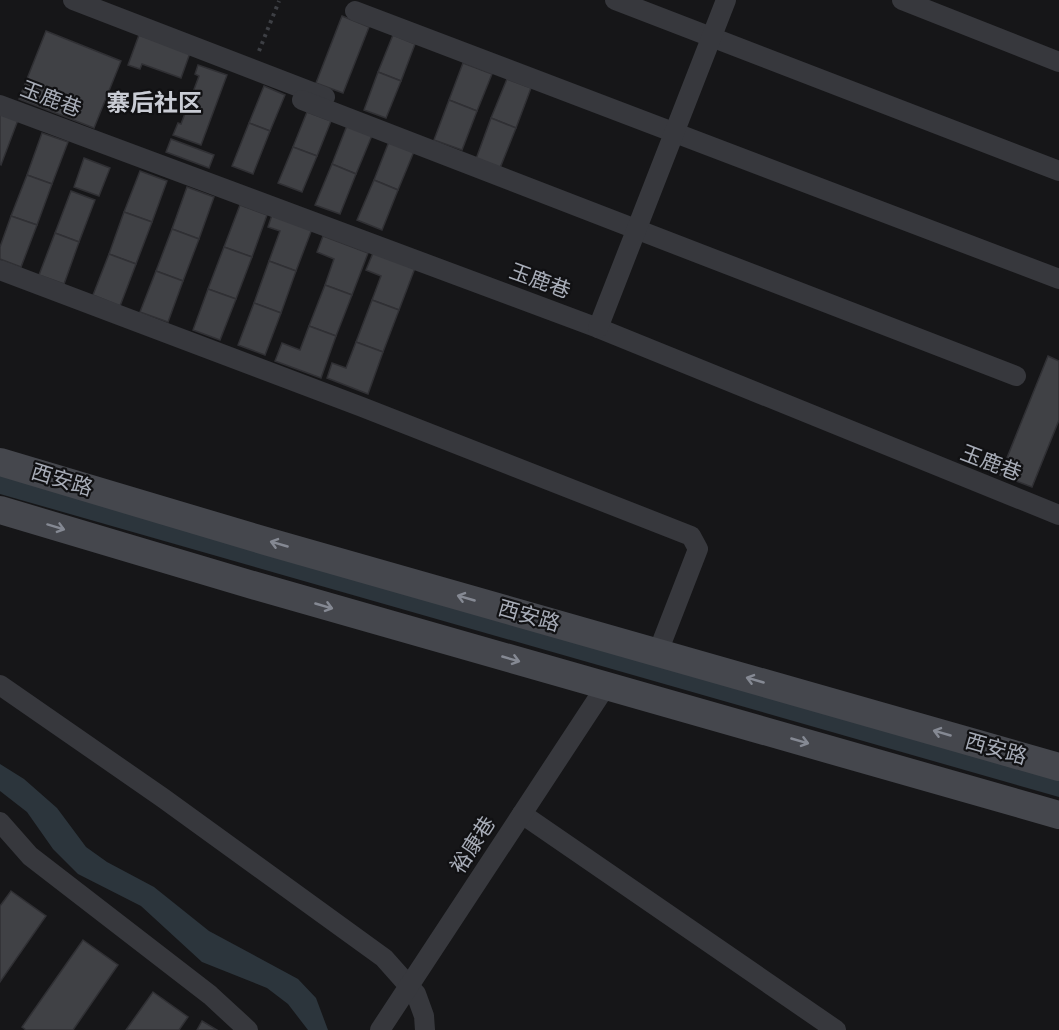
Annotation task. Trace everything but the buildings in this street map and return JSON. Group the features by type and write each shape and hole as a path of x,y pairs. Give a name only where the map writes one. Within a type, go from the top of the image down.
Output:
{"street":[{"path":"73,0 337,101"},
{"path":"615,0 1059,171"},
{"path":"598,328 726,0"},
{"path":"902,0 1059,62"},
{"path":"355,11 1059,279"},
{"path":"302,100 1016,376"},
{"name":"玉鹿巷","path":"0,105 598,328 1059,515"},
{"path":"0,270 407,424 691,536 698,549 658,652"},
{"name":"西安路","path":"0,462 1059,767"},
{"path":"0,510 1059,815"},
{"path":"0,685 384,958 410,985 421,1004 425,1030"},
{"name":"裕康巷","path":"380,1030 606,686"},
{"path":"522,814 836,1030"},
{"path":"0,822 30,856 210,995 248,1030"}],"path":[{"path":"253,69 279,2"}],"shaded area":[{"path":"0,474 1059,776 1059,797 0,494"},
{"path":"0,764 24,779 57,808 86,847 107,862 154,887 209,931 298,979 316,998 328,1030 308,1030 288,1004 267,988 202,962 141,906 78,874 53,849 27,812 0,791"}],"district":[{"name":"寨后社区","path":"154,103"}]}
